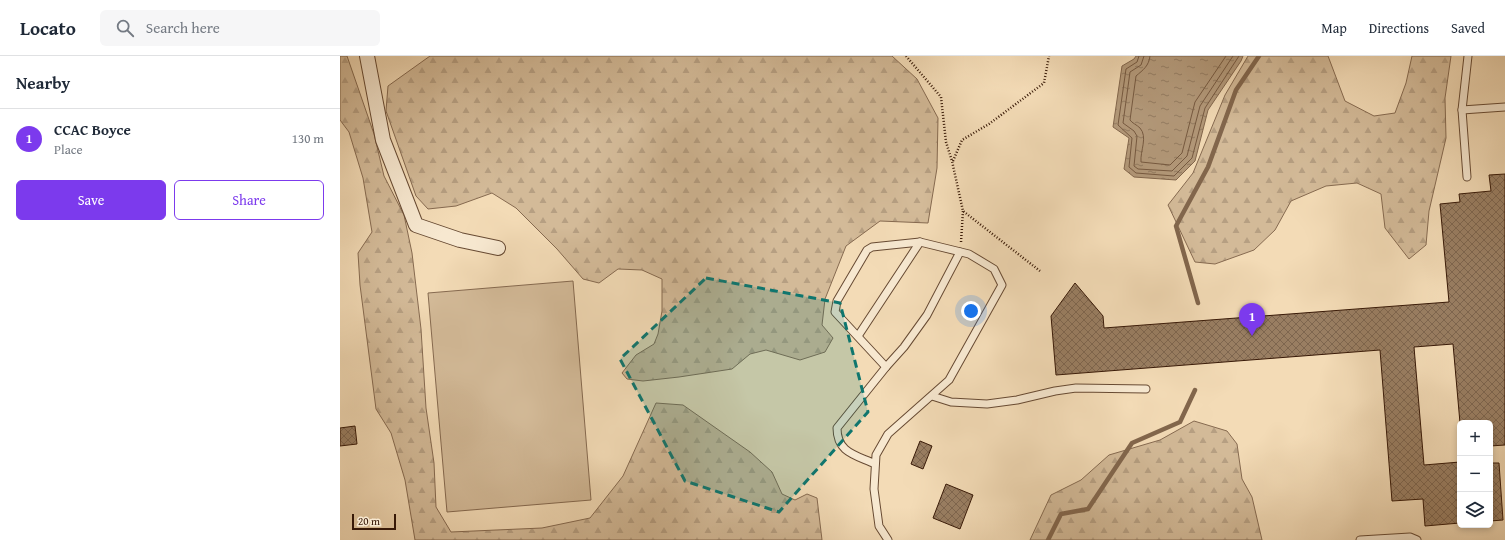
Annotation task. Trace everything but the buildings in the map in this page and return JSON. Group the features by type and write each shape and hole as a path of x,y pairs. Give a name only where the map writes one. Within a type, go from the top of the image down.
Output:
{"street":[{"path":"367,56 383,140 416,225 460,240 498,248"}],"lane":[{"path":"1467,177 1462,110 1468,56"},
{"path":"1462,110 1505,107"},
{"path":"858,336 920,242"},
{"path":"886,367 835,312 837,301 867,250 872,247 920,242 969,254 994,269 1002,285 949,380 888,434 876,455 874,489 879,526 888,540"},
{"path":"876,464 845,450 837,437 837,428 904,347 927,315 960,252"},
{"path":"932,396 951,402 987,404 1017,400 1076,388 1146,389"},
{"path":"1360,540 1410,537 1417,540"}],"path":[{"path":"906,56 941,97 946,142 952,161 963,211 960,252"},
{"path":"952,161 962,140 989,124 1044,83 1049,56"},
{"path":"963,211 1040,271"}],"highlighted area":[{"path":"706,278 840,303 868,412 779,512 685,481 620,359"}],"green space":[{"path":"340,56 347,56 374,134 384,176 404,215 412,253 421,329 426,408 434,463 436,507 451,532 542,528 590,518 623,476 656,403 683,405 750,452 772,472 782,494 795,500 807,494 817,498 822,540 415,540 405,480 391,433 376,409 360,285 358,253 372,232 363,178 349,132 340,120"},
{"path":"430,56 892,56 917,79 938,118 937,168 928,223 880,221 846,246 825,299 822,325 833,338 825,352 800,360 766,350 750,354 732,369 643,381 627,379 622,373 636,355 654,344 658,334 662,311 662,279 642,270 618,269 599,283 583,279 557,249 516,208 492,193 456,206 428,209 416,196 386,111 388,86"},
{"path":"1248,56 1328,56 1345,101 1374,116 1395,113 1406,83 1412,56 1451,56 1445,98 1446,138 1429,211 1426,245 1409,259 1385,228 1381,194 1357,183 1326,186 1291,201 1275,230 1254,250 1215,264 1195,262 1168,205 1193,173 1225,95"},
{"path":"573,281 591,500 447,512 428,293"},
{"path":"1194,421 1227,431 1237,444 1242,479 1252,497 1262,540 1030,540 1051,495 1081,480 1109,455 1160,440"}],"water":[{"path":"1136,56 1243,56 1208,110 1195,161 1176,180 1134,177 1124,169 1129,138 1113,127 1122,66 1134,59"}],"waterway":[{"path":"1198,303 1176,226 1208,167 1236,90 1259,56"},
{"path":"1048,540 1061,514 1088,509 1132,443 1180,422 1195,390"}],"place":[{"name":"CCAC Boyce","path":"1252,336"}]}
